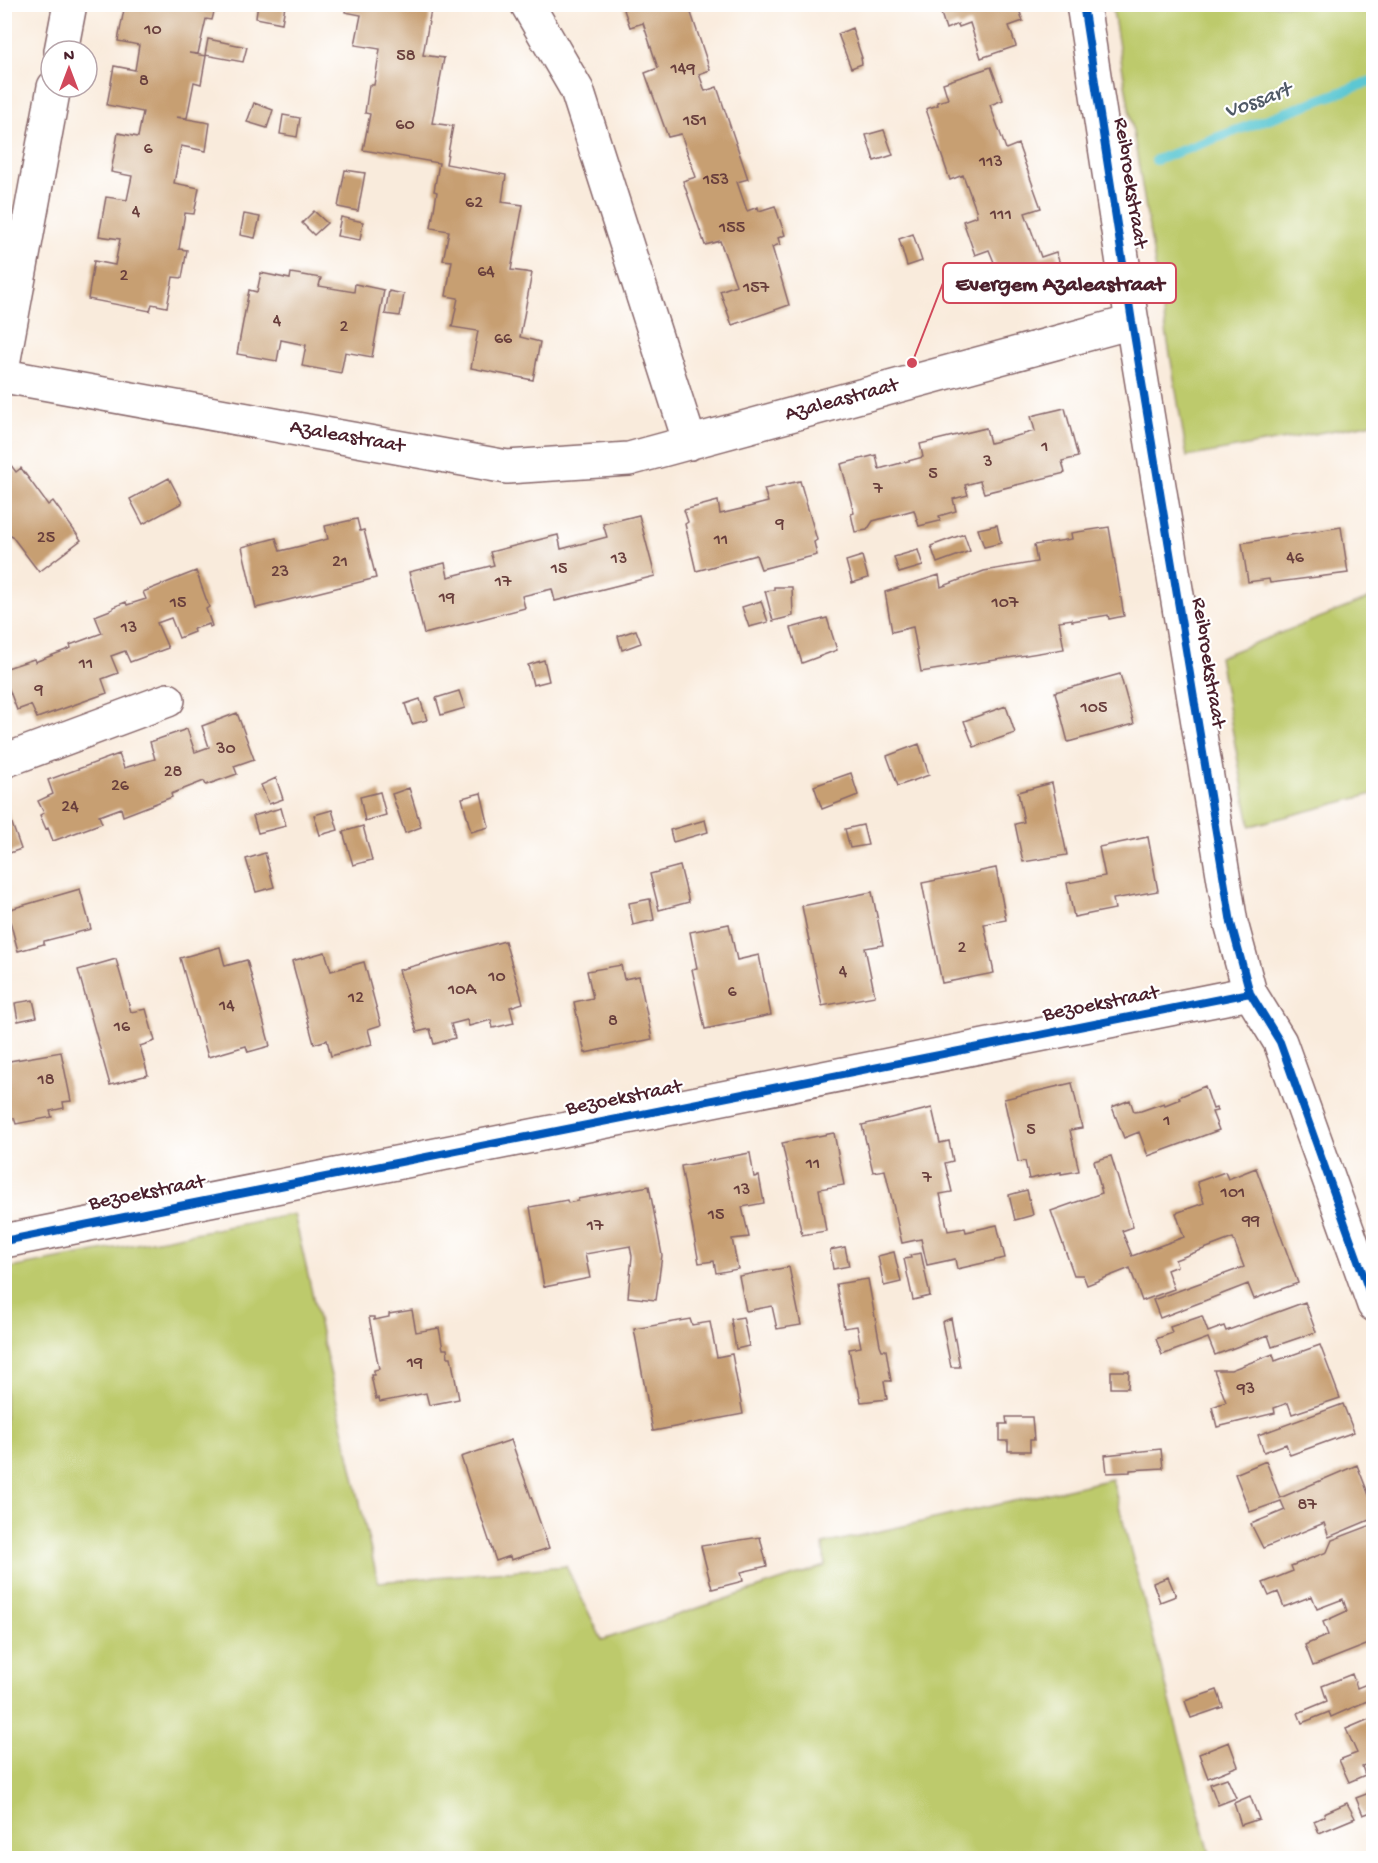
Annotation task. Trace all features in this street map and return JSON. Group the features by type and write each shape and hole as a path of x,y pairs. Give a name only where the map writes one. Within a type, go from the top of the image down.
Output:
{"street":[{"path":"63,39 70,4"},
{"path":"527,4 577,90 690,443"},
{"name":"Reibroekstraat","path":"1083,4 1132,322 1231,923 1250,993 1280,1042 1374,1305"},
{"path":"4,358 52,99"},
{"name":"Azaleastraat","path":"4,376 507,467 628,459 1132,322"},
{"path":"4,761 168,700"},
{"name":"Bezoekstraat","path":"4,1241 1250,993"}],"green space":[{"path":"1112,5 1373,5 1373,423 1187,457"},
{"path":"1373,597 1373,794 1250,826 1219,657"},
{"path":"294,1214 378,1582 566,1566 602,1640 825,1566 823,1544 1112,1479 1211,1858 5,1858 5,1269"}],"building":[{"path":"125,4 216,4 212,20 206,19 198,54 189,53 206,56 201,84 194,82 187,118 176,117 210,123 206,151 181,146 174,183 199,188 194,214 185,213 179,249 187,250 182,278 173,277 167,307 152,304 150,311 88,299 94,261 115,265 120,239 99,236 106,197 127,200 132,176 111,172 118,133 138,137 143,112 107,105 114,66 135,70 139,45 118,41"},
{"path":"258,4 285,6 282,23 256,18"},
{"path":"346,4 432,4 423,55 444,58 432,123 453,126 446,164 506,175 502,202 523,205 511,270 532,273 520,337 540,342 533,380 471,368 478,331 452,327 458,298 446,296 452,261 443,260 449,231 431,228 439,163 363,150 370,114 365,113 369,85 374,85 380,49 355,45 361,15 345,12"},
{"path":"622,4 688,4 710,70 699,74 705,91 717,87 748,179 737,182 747,211 758,207 759,211 775,206 785,235 778,238 780,244 772,247 789,305 732,325 720,291 736,285 720,241 705,245 683,181 696,177 681,134 668,137 645,73 658,68 643,23 630,27"},
{"path":"938,4 1017,4 1023,21 1009,26 1016,46 981,58 970,23 959,27 958,24 946,29"},
{"path":"852,28 862,64 851,68 838,34"},
{"path":"208,39 247,47 243,62 205,55"},
{"path":"991,67 1003,100 990,105 1006,149 1018,144 1041,208 1025,213 1041,257 1056,252 1067,285 1019,302 1014,286 1005,289 989,250 975,255 963,221 977,216 976,210 963,175 950,180 926,109 938,105 937,102 948,99 943,83"},
{"path":"254,103 273,110 267,128 247,122"},
{"path":"283,115 300,118 297,137 280,134"},
{"path":"884,130 893,155 874,161 866,135"},
{"path":"345,170 365,173 358,211 338,207"},
{"path":"314,211 327,223 314,235 302,223"},
{"path":"244,214 260,217 255,238 240,235"},
{"path":"341,217 363,222 360,240 337,236"},
{"path":"913,234 922,261 907,266 899,239"},
{"path":"261,273 290,279 291,273 321,278 319,286 354,292 355,284 384,290 372,357 345,352 341,373 302,366 306,345 281,340 277,361 237,354 249,290 257,292"},
{"path":"389,291 404,294 400,316 385,314"},
{"path":"1065,408 1078,457 1062,461 1065,473 984,493 980,481 965,485 968,495 953,499 956,511 939,516 940,521 919,526 914,510 873,521 867,530 855,532 851,514 854,513 841,464 876,455 879,469 923,457 920,444 986,428 990,443 1035,431 1031,416"},
{"path":"4,456 16,472 21,468 48,505 53,501 81,540 39,572 11,535 7,539 4,535"},
{"path":"169,478 182,503 143,524 130,499"},
{"path":"800,481 817,540 814,542 817,555 761,569 756,555 696,571 684,510 718,501 720,514 745,508 768,502 764,489"},
{"path":"639,515 655,576 555,601 552,589 522,596 525,608 424,634 409,572 445,563 448,577 494,565 490,552 558,535 561,549 607,537 603,524"},
{"path":"357,519 360,531 364,530 376,578 256,608 242,547 276,538 280,551 305,545 328,539 325,526"},
{"path":"997,525 1001,543 984,547 978,529"},
{"path":"1109,527 1124,616 1109,619 1108,615 1059,621 1064,649 921,672 913,627 892,632 885,592 939,575 941,587 984,571 1037,562 1034,545 1072,539 1071,533"},
{"path":"1341,527 1348,573 1270,583 1269,579 1248,582 1242,543"},
{"path":"964,534 970,551 937,563 931,546"},
{"path":"918,550 923,566 899,573 894,557"},
{"path":"862,556 868,578 852,583 846,561"},
{"path":"196,571 209,607 206,609 212,626 210,627 209,624 193,629 194,632 179,638 171,618 157,623 168,648 130,662 125,651 111,656 118,673 102,679 107,693 37,718 31,705 17,710 4,676 4,669 34,659 35,662 102,633 95,616 126,602 127,605 146,599 143,592"},
{"path":"774,587 792,587 793,616 773,621 765,591 774,590"},
{"path":"761,601 768,622 749,627 742,607"},
{"path":"827,618 837,650 802,663 791,628"},
{"path":"636,630 641,643 622,650 618,636"},
{"path":"544,660 549,681 533,685 528,665"},
{"path":"1120,674 1134,724 1068,742 1055,692"},
{"path":"459,691 465,708 441,715 436,698"},
{"path":"420,699 427,720 412,724 405,704"},
{"path":"1006,706 1015,733 974,747 964,721"},
{"path":"237,713 254,759 234,766 237,774 206,785 204,781 171,794 172,797 123,816 121,808 99,816 102,823 53,841 40,815 44,813 38,801 53,794 48,780 119,754 124,768 155,759 150,742 187,729 195,752 209,747 202,726"},
{"path":"919,744 929,775 898,786 887,756"},
{"path":"851,773 858,795 822,809 814,786"},
{"path":"276,778 283,799 269,804 261,785"},
{"path":"1052,783 1067,855 1023,862 1015,824 1024,822 1018,792"},
{"path":"409,788 421,827 405,833 392,794"},
{"path":"380,792 386,815 365,821 360,797"},
{"path":"481,793 489,827 471,832 462,798"},
{"path":"4,801 21,849 4,855"},
{"path":"281,808 286,826 258,833 253,816"},
{"path":"332,810 338,830 320,835 314,815"},
{"path":"705,820 708,832 673,842 670,830"},
{"path":"863,825 868,845 850,848 845,829"},
{"path":"363,826 372,860 353,865 343,832"},
{"path":"1148,837 1158,891 1113,899 1115,909 1074,917 1067,883 1105,876 1099,847"},
{"path":"265,853 274,887 256,892 246,859"},
{"path":"680,866 689,902 659,910 650,874"},
{"path":"996,868 1006,920 984,924 994,973 942,983 922,883"},
{"path":"80,889 91,929 44,941 44,944 18,951 7,910"},
{"path":"872,892 883,945 865,948 875,996 822,1006 802,906"},
{"path":"650,899 654,920 633,925 629,903"},
{"path":"729,924 737,960 759,955 771,1015 705,1029 692,969 697,968 690,932"},
{"path":"505,941 523,1003 510,1007 514,1023 493,1028 491,1020 469,1026 467,1020 451,1024 455,1038 434,1044 430,1029 417,1032 399,970"},
{"path":"220,947 225,966 247,960 270,1046 248,1052 246,1046 208,1057 180,958"},
{"path":"325,952 331,971 364,962 381,1025 368,1029 372,1044 331,1056 327,1040 314,1044 292,961"},
{"path":"116,959 131,1012 146,1009 155,1041 140,1046 148,1075 110,1085 78,970"},
{"path":"621,965 624,979 639,976 652,1039 585,1053 574,1002 593,998 587,971"},
{"path":"33,1000 37,1017 18,1021 15,1003"},
{"path":"61,1052 71,1101 63,1102 64,1108 50,1111 52,1117 16,1124 14,1118 4,1119 4,1062"},
{"path":"1072,1083 1082,1128 1070,1130 1079,1171 1061,1174 1061,1172 1029,1179 1025,1161 1018,1162 1004,1099"},
{"path":"1205,1086 1213,1109 1216,1108 1217,1111 1212,1112 1219,1130 1148,1156 1139,1132 1124,1138 1112,1107 1130,1100 1134,1112 1141,1111 1164,1103 1165,1105"},
{"path":"932,1108 940,1143 949,1141 953,1161 945,1163 952,1192 940,1194 948,1231 965,1228 966,1232 997,1225 1005,1258 957,1269 955,1259 927,1265 921,1239 902,1243 885,1170 873,1172 862,1125"},
{"path":"834,1133 844,1185 819,1189 826,1231 802,1235 782,1143"},
{"path":"750,1153 754,1177 759,1176 764,1203 742,1207 749,1237 732,1239 738,1269 716,1273 714,1261 699,1263 681,1166"},
{"path":"1111,1156 1133,1227 1122,1231 1132,1256 1184,1237 1176,1213 1204,1203 1197,1182 1225,1172 1228,1179 1256,1168 1298,1283 1254,1299 1248,1284 1160,1318 1153,1300 1244,1267 1233,1238 1175,1260 1177,1266 1167,1270 1174,1289 1142,1301 1130,1268 1087,1285 1083,1275 1074,1275 1051,1211 1102,1193 1094,1161"},
{"path":"649,1186 662,1255 656,1300 628,1297 632,1256 630,1246 585,1254 590,1278 544,1287 530,1207 567,1200 568,1203 578,1201 578,1199"},
{"path":"1027,1190 1033,1215 1015,1220 1009,1195"},
{"path":"845,1247 849,1266 833,1269 830,1250"},
{"path":"894,1252 901,1282 884,1286 878,1256"},
{"path":"921,1253 930,1296 913,1300 904,1259"},
{"path":"789,1267 801,1325 777,1329 772,1306 746,1311 739,1276"},
{"path":"868,1279 880,1345 882,1350 886,1350 891,1381 884,1381 887,1399 861,1402 849,1349 861,1347 857,1326 844,1328 836,1284"},
{"path":"1305,1302 1316,1332 1272,1347 1268,1335 1215,1355 1208,1338 1162,1355 1156,1339 1172,1333 1170,1327 1202,1316 1208,1332 1224,1326 1226,1331"},
{"path":"412,1310 416,1332 439,1328 443,1349 447,1349 448,1357 451,1357 459,1399 429,1405 426,1393 380,1402 379,1398 376,1399 371,1375 374,1375 374,1370 379,1369 369,1317 374,1317 374,1320 389,1317 389,1314"},
{"path":"743,1317 749,1346 736,1349 731,1319"},
{"path":"951,1318 960,1367 951,1367 942,1322"},
{"path":"690,1319 692,1325 710,1322 717,1357 732,1354 743,1414 653,1431 634,1329"},
{"path":"1320,1345 1340,1398 1292,1414 1288,1403 1274,1408 1275,1413 1217,1427 1212,1407 1226,1402 1214,1370 1231,1370 1273,1354 1275,1361"},
{"path":"1111,1371 1129,1371 1128,1388 1111,1388"},
{"path":"1343,1404 1354,1432 1290,1455 1286,1444 1264,1452 1258,1435"},
{"path":"1006,1417 1032,1417 1034,1440 1030,1440 1030,1451 1008,1451 1008,1441 1000,1441 1000,1424 1007,1424"},
{"path":"511,1440 549,1548 511,1560 510,1556 496,1561 461,1457"},
{"path":"1161,1449 1163,1468 1107,1473 1105,1455"},
{"path":"1266,1461 1280,1498 1357,1465 1374,1508 1374,1518 1329,1537 1324,1523 1263,1548 1251,1524 1285,1510 1281,1501 1250,1512 1235,1474"},
{"path":"1374,1524 1374,1642 1313,1666 1305,1645 1328,1635 1323,1622 1347,1611 1343,1599 1317,1609 1312,1596 1284,1607 1278,1592 1269,1596 1263,1583 1293,1571 1291,1566 1327,1552 1332,1540"},
{"path":"760,1537 767,1566 741,1572 743,1581 712,1589 701,1546"},
{"path":"1168,1577 1176,1596 1160,1602 1153,1583"},
{"path":"1352,1674 1357,1688 1374,1681 1374,1698 1331,1717 1329,1712 1302,1723 1298,1713 1327,1701 1322,1686"},
{"path":"1217,1690 1223,1707 1191,1718 1185,1701"},
{"path":"1374,1717 1374,1762 1362,1766 1365,1775 1349,1782 1339,1760 1357,1753 1346,1729"},
{"path":"1229,1742 1238,1766 1208,1778 1199,1754"},
{"path":"1227,1778 1236,1798 1218,1805 1210,1784"},
{"path":"1374,1791 1374,1811 1363,1815 1356,1798"},
{"path":"1250,1796 1259,1819 1241,1825 1234,1803"},
{"path":"1347,1803 1355,1818 1319,1833 1314,1821 1325,1816 1324,1813"}],"waterway":[{"name":"Vossart","path":"1156,160 1374,80"}],"cycle path":[{"path":"1083,4 1132,322 1231,923 1250,993 1280,1042 1374,1305"},
{"path":"4,1241 1250,993"}],"place":[{"name":"Evergem Azaleastraat","path":"912,363"}]}
